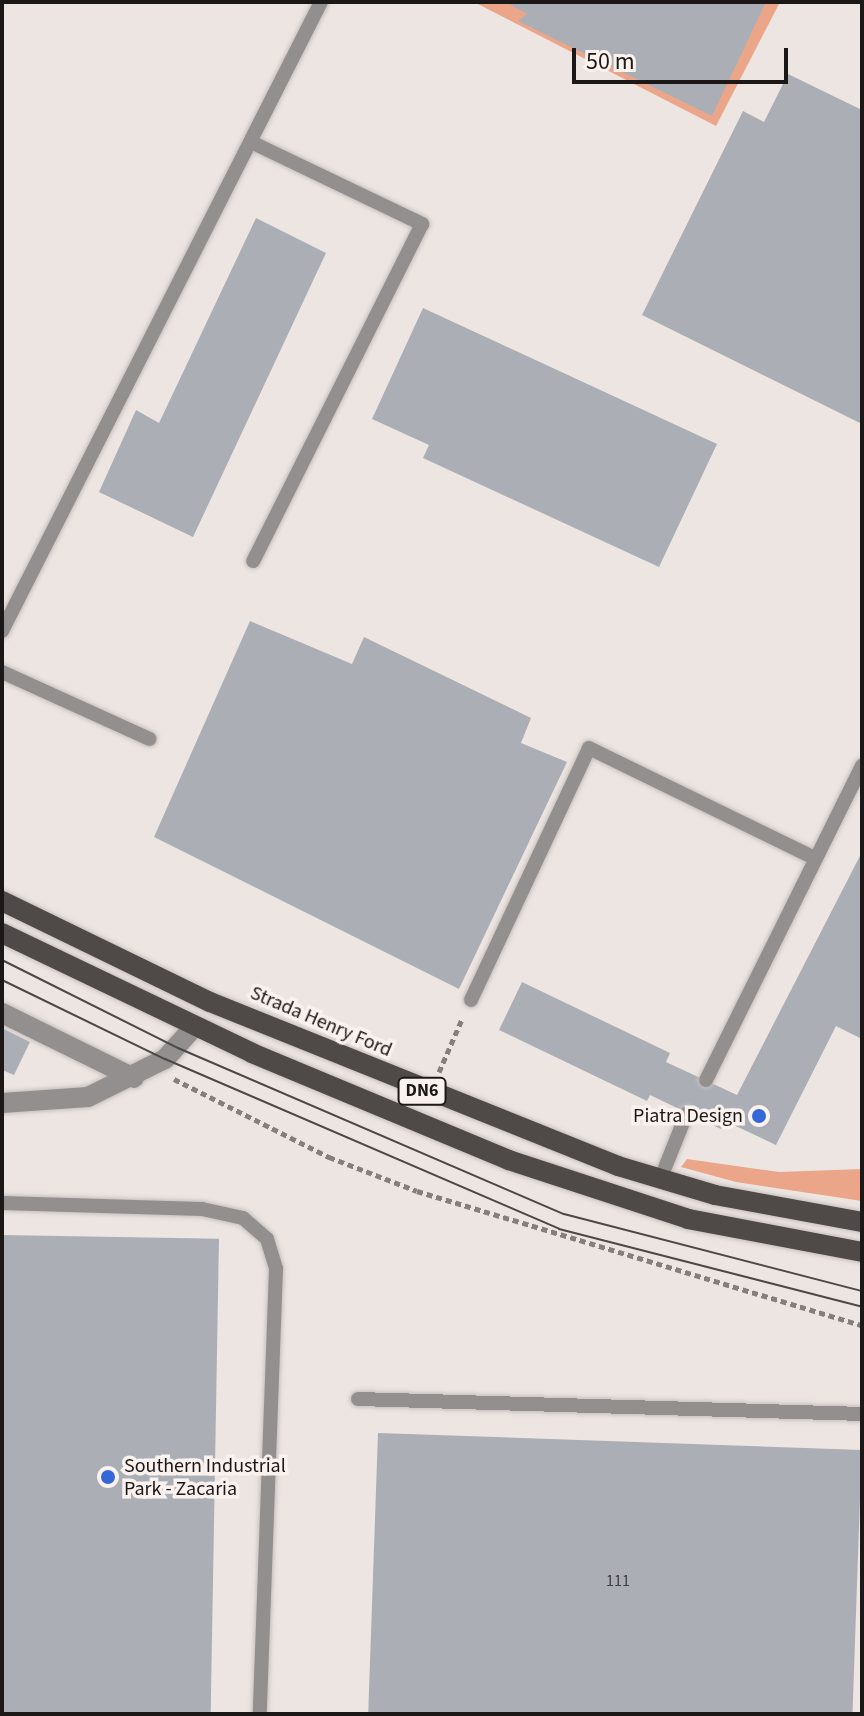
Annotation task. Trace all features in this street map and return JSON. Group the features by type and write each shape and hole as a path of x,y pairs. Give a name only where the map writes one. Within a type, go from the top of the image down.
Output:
{"main road":[{"name":"Strada Henry Ford","path":"2,901 210,1002 429,1094 660,1180 862,1222"},
{"name":"DN6","path":"2,933 194,1027 425,1127 602,1192 688,1219 862,1252"}],"street":[{"path":"2,1013 134,1078"},
{"path":"2,1103 88,1097 152,1067 194,1027"}],"lane":[{"path":"2,631 321,2"},
{"path":"251,142 422,224 253,561"},
{"path":"2,672 150,739"},
{"path":"471,1000 589,748 815,858"},
{"path":"706,1080 862,766"},
{"path":"660,1180 687,1113"},
{"path":"2,1203 202,1209 243,1218 267,1239 276,1269 260,1714"},
{"path":"358,1399 862,1414"}],"path":[{"path":"429,1094 471,1000"},
{"path":"152,1067 329,1157 417,1191 862,1325"}],"shaded area":[{"path":"474,2 780,2 716,126"},
{"path":"687,1159 779,1172 862,1169 862,1201 736,1182 681,1167"}],"building":[{"path":"506,2 766,2 712,116 518,21 527,14"},
{"path":"788,74 862,110 862,424 642,315 743,111 764,122"},
{"path":"256,218 326,253 193,537 99,492 136,410 159,423"},
{"path":"423,308 717,444 659,567 423,458 429,445 372,419"},
{"path":"250,621 352,664 364,637 531,718 521,743 567,762 459,989 154,837"},
{"path":"862,852 862,1039 836,1026 776,1145 725,1121 721,1129 650,1095 647,1101 499,1030 522,982 670,1053 666,1062 737,1095"},
{"path":"2,1028 30,1042 14,1075 2,1070"},
{"name":"Southern Industrial Park - Zacaria","path":"2,1235 219,1239 211,1714 2,1714"},
{"path":"378,1433 862,1450 852,1714 368,1714"}],"tram line":[{"path":"2,960 178,1048 564,1214 862,1291"},
{"path":"2,980 165,1059 559,1229 862,1307"}],"place":[{"name":"Piatra Design","path":"759,1116"},
{"name":"Southern Industrial Park - Zacaria","path":"108,1477"}]}
